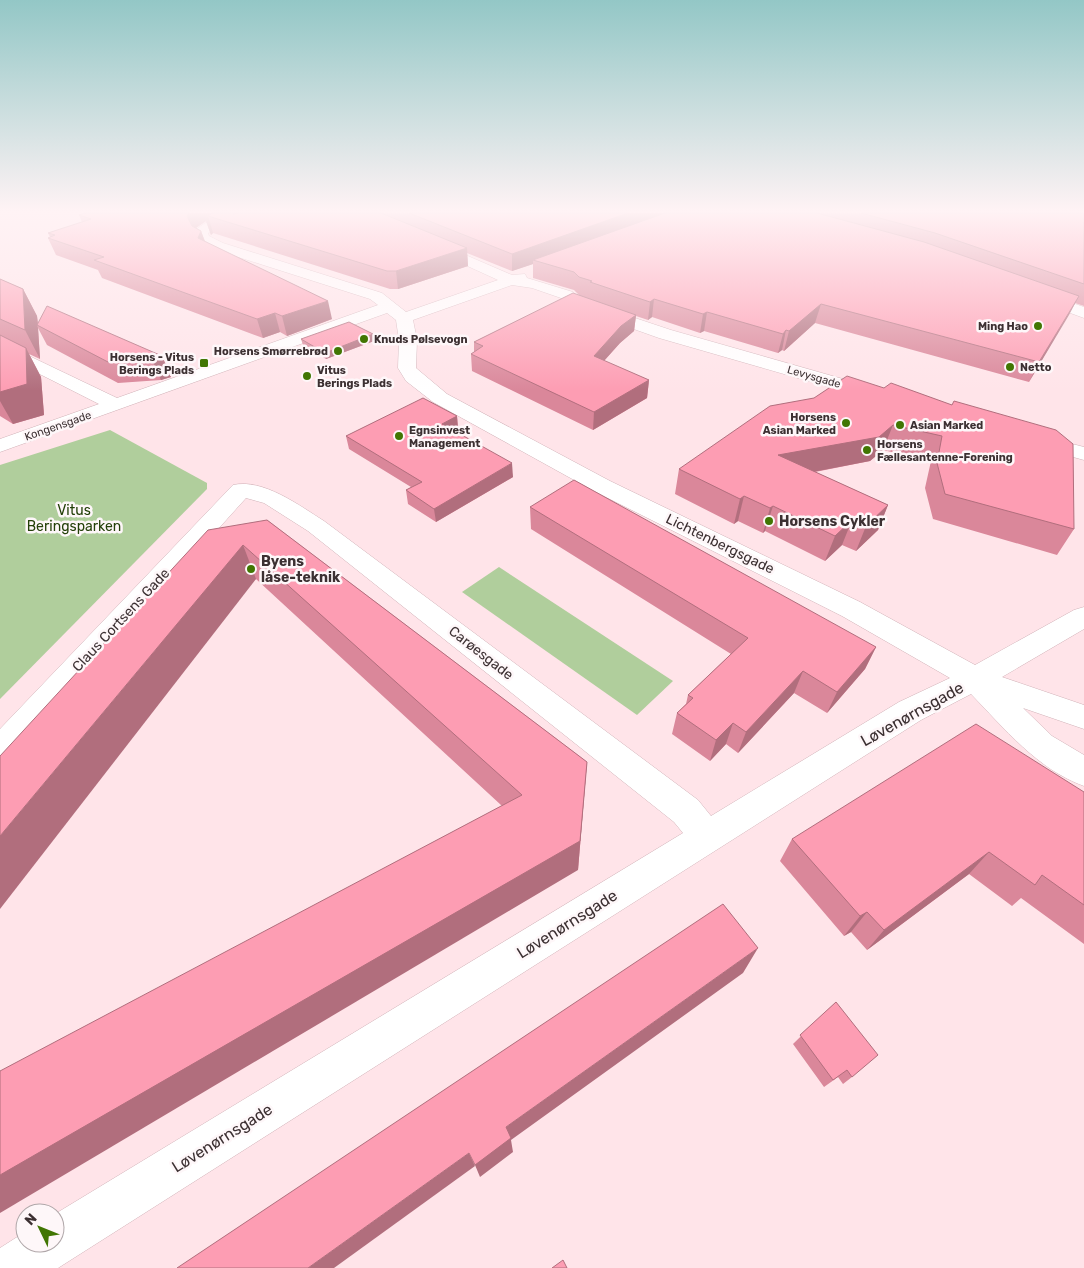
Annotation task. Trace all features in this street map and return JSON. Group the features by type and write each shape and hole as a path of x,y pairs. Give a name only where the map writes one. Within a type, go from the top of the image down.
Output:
{"street":[{"path":"301,272 376,296 398,312"},
{"path":"510,272 523,276"},
{"path":"0,346 116,405 398,312 523,276"},
{"name":"Levysgade","path":"523,276 535,284 567,295 575,303 665,334 888,398"},
{"path":"1021,290 1084,313"},
{"name":"Lichtenbergsgade","path":"398,312 408,340 407,368 413,377 440,398 602,486 851,609 975,679 1084,717"},
{"name":"Kongensgade","path":"0,446 116,405"},
{"path":"1020,436 1084,454"},
{"name":"Claus Cortsens Gade","path":"0,750 241,490"},
{"name":"Carøesgade","path":"241,490 272,498 316,526 686,811 707,837"},
{"name":"Løvenørnsgade","path":"65,1235 910,711 975,679 1084,617"},
{"name":"Lichtenbergsgade","path":"975,679 1041,745 1084,772"},
{"name":"Løvenørnsgade","path":"13,1268 37,1253"}],"green space":[{"name":"Vitus Beringsparken","path":"110,430 207,483 207,489 0,699 0,465"},
{"path":"499,567 673,681 637,715 462,592"}],"building":[{"path":"128,272 269,272 328,301 282,316 275,313 257,319"},
{"path":"574,272 1011,272 1079,296 1039,362 821,304 783,334 707,312 703,314 654,299 650,302 579,277"},
{"path":"1049,272 1084,272 1084,284"},
{"path":"0,279 23,289 25,330 0,319"},
{"path":"573,293 636,315 621,326 594,356 649,380 594,412 471,354 483,346 474,342"},
{"path":"47,306 162,356 152,360 108,362 37,325"},
{"path":"349,322 373,334 325,353 301,339"},
{"path":"0,335 26,348 27,384 0,392"},
{"path":"847,376 884,388 891,383 952,405 954,401 1056,430 1073,444 1074,529 945,494 937,463 942,436 893,425 879,437 778,455 888,505 866,526 852,520 835,536 773,506 770,508 744,496 740,499 679,469 770,406 814,398"},
{"path":"423,398 457,416 442,424 512,463 434,509 406,490 422,482 346,436"},
{"path":"574,480 876,647 837,692 803,671 746,732 733,723 716,740 677,713 693,698 688,695 748,638 530,507"},
{"path":"267,520 587,762 580,841 0,1175 0,1071 522,795 243,545 0,836 0,756 208,530"},
{"path":"976,724 1084,792 1084,905 1042,875 1035,885 989,852 884,930 867,912 860,916 792,839"},
{"path":"723,904 758,948 506,1127 511,1138 475,1165 469,1153 308,1268 177,1268"},
{"path":"836,1002 878,1055 852,1077 847,1070 833,1080 800,1035"},
{"path":"563,1260 567,1268 552,1268"}],"place":[{"name":"Ming Hao","path":"1038,326"},
{"name":"Knuds Pølsevogn","path":"364,339"},
{"name":"Horsens Smørrebrød","path":"338,351"},
{"name":"Horsens - Vitus Berings Plads","path":"204,363"},
{"name":"Netto","path":"1010,367"},
{"name":"Vitus Berings Plads","path":"307,376"},
{"name":"Horsens Asian Marked","path":"846,423"},
{"name":"Asian Marked","path":"900,425"},
{"name":"Egnsinvest Management","path":"399,436"},
{"name":"Horsens Fællesantenne-Forening","path":"867,450"},
{"name":"Horsens Cykler","path":"769,521"},
{"name":"Byens låse-teknik","path":"251,569"}]}
